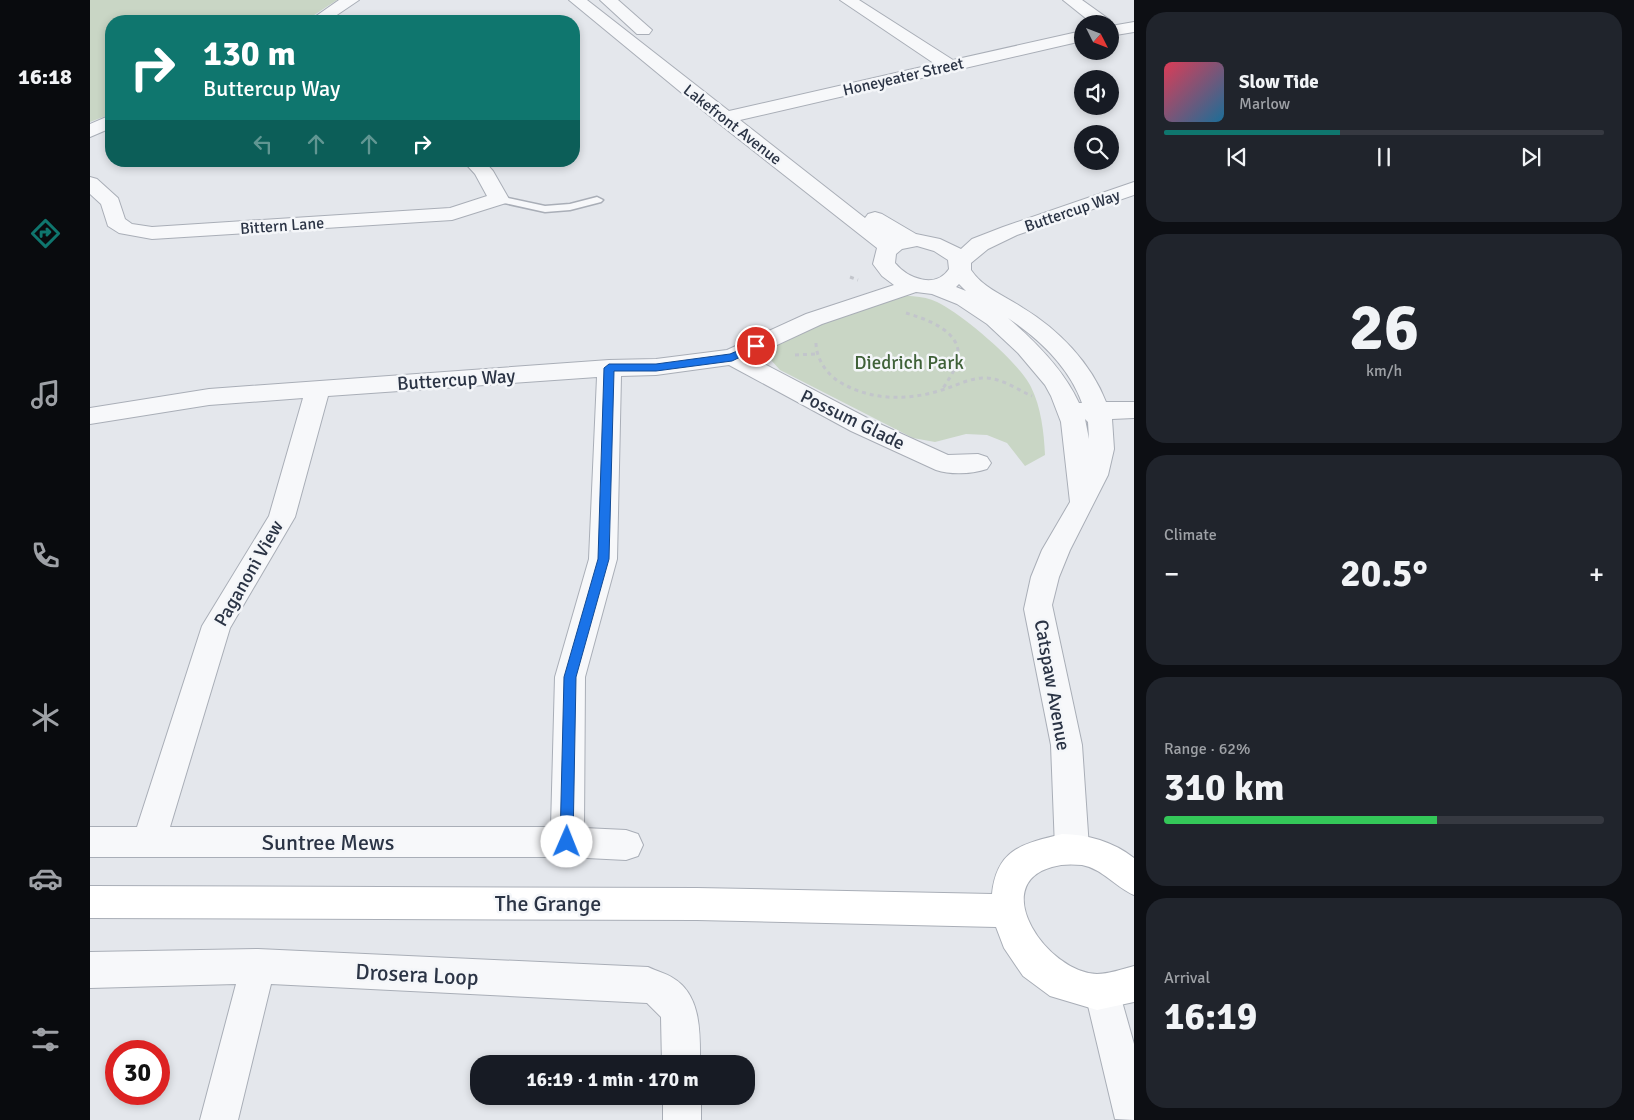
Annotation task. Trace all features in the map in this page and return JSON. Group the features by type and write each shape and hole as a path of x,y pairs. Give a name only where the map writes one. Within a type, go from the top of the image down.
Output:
{"street":[{"path":"327,15 351,0"},
{"name":"Lakefront Avenue","path":"577,0 889,247"},
{"name":"Lakefront Avenue","path":"608,0 744,113 878,220 917,240 943,246 956,256 959,266"},
{"path":"848,0 948,65"},
{"path":"1071,0 1091,15"},
{"path":"1119,28 1134,27"},
{"name":"Honeyeater Street","path":"724,118 948,65 1074,38"},
{"path":"90,131 105,124"},
{"path":"478,167 499,200"},
{"name":"Bittern Lane","path":"90,183 111,202 115,222 126,229 152,233 452,214 499,200"},
{"name":"Buttercup Way","path":"90,416 209,397 609,368 656,367 732,357 816,328 924,285 951,281 959,266 980,244 1010,231 1134,188"},
{"name":"Buttercup Way","path":"889,247 917,240 1010,231"},
{"path":"889,247 883,258 887,270 899,279 924,285 966,300 1010,330 1041,363 1062,390 1070,411 1079,456 1083,502"},
{"path":"959,266 966,281 1023,317 1070,360 1099,410"},
{"name":"Buttercup Way","path":"816,328 887,270"},
{"name":"Possum Glade","path":"732,357 860,425 945,464 978,463"},
{"path":"567,842 570,677 603,559 609,368"},
{"name":"Paganoni View","path":"149,842 216,626 282,517 318,389"},
{"name":"Catspaw Avenue","path":"1072,848 1065,734 1038,607 1051,560 1101,467 1105,438 1099,410"},
{"path":"1070,411 1134,410"},
{"name":"Suntree Mews","path":"90,842 567,842 626,845"},
{"path":"1131,874 1109,859 1090,852 1072,848 1050,849 1030,857 1016,870 1008,889 1006,911 1014,934 1028,957 1050,976 1076,988 1118,989 1134,1119"},
{"name":"The Grange","path":"90,902 697,904 1006,911"},
{"path":"219,1120 258,966"},
{"name":"Drosera Loop","path":"90,970 258,966 648,985 661,989 670,996 678,1007 681,1020 681,1055"},
{"path":"682,1105 682,1120"}],"lane":[{"name":"Bittern Lane","path":"499,200 546,209 570,207 597,200"}],"path":[{"path":"902,312 933,322 953,341 958,355 953,371 942,390"},
{"path":"816,328 816,354 831,378 857,392 878,397 903,398 942,390 963,382 984,378 1005,383 1070,411"}],"green space":[{"path":"90,0 337,0 314,15 105,15 105,116 90,122"},
{"name":"Diedrich Park","path":"888,295 920,297 932,300 948,308 975,328 1015,365 1031,387 1037,403 1044,437 1045,455 1025,466 1007,443 987,435 966,434 935,442 913,438 780,370 771,360 771,350 785,332"}],"route":[{"path":"567,842 570,677 603,559 609,368 656,367 732,357 756,346"}]}
